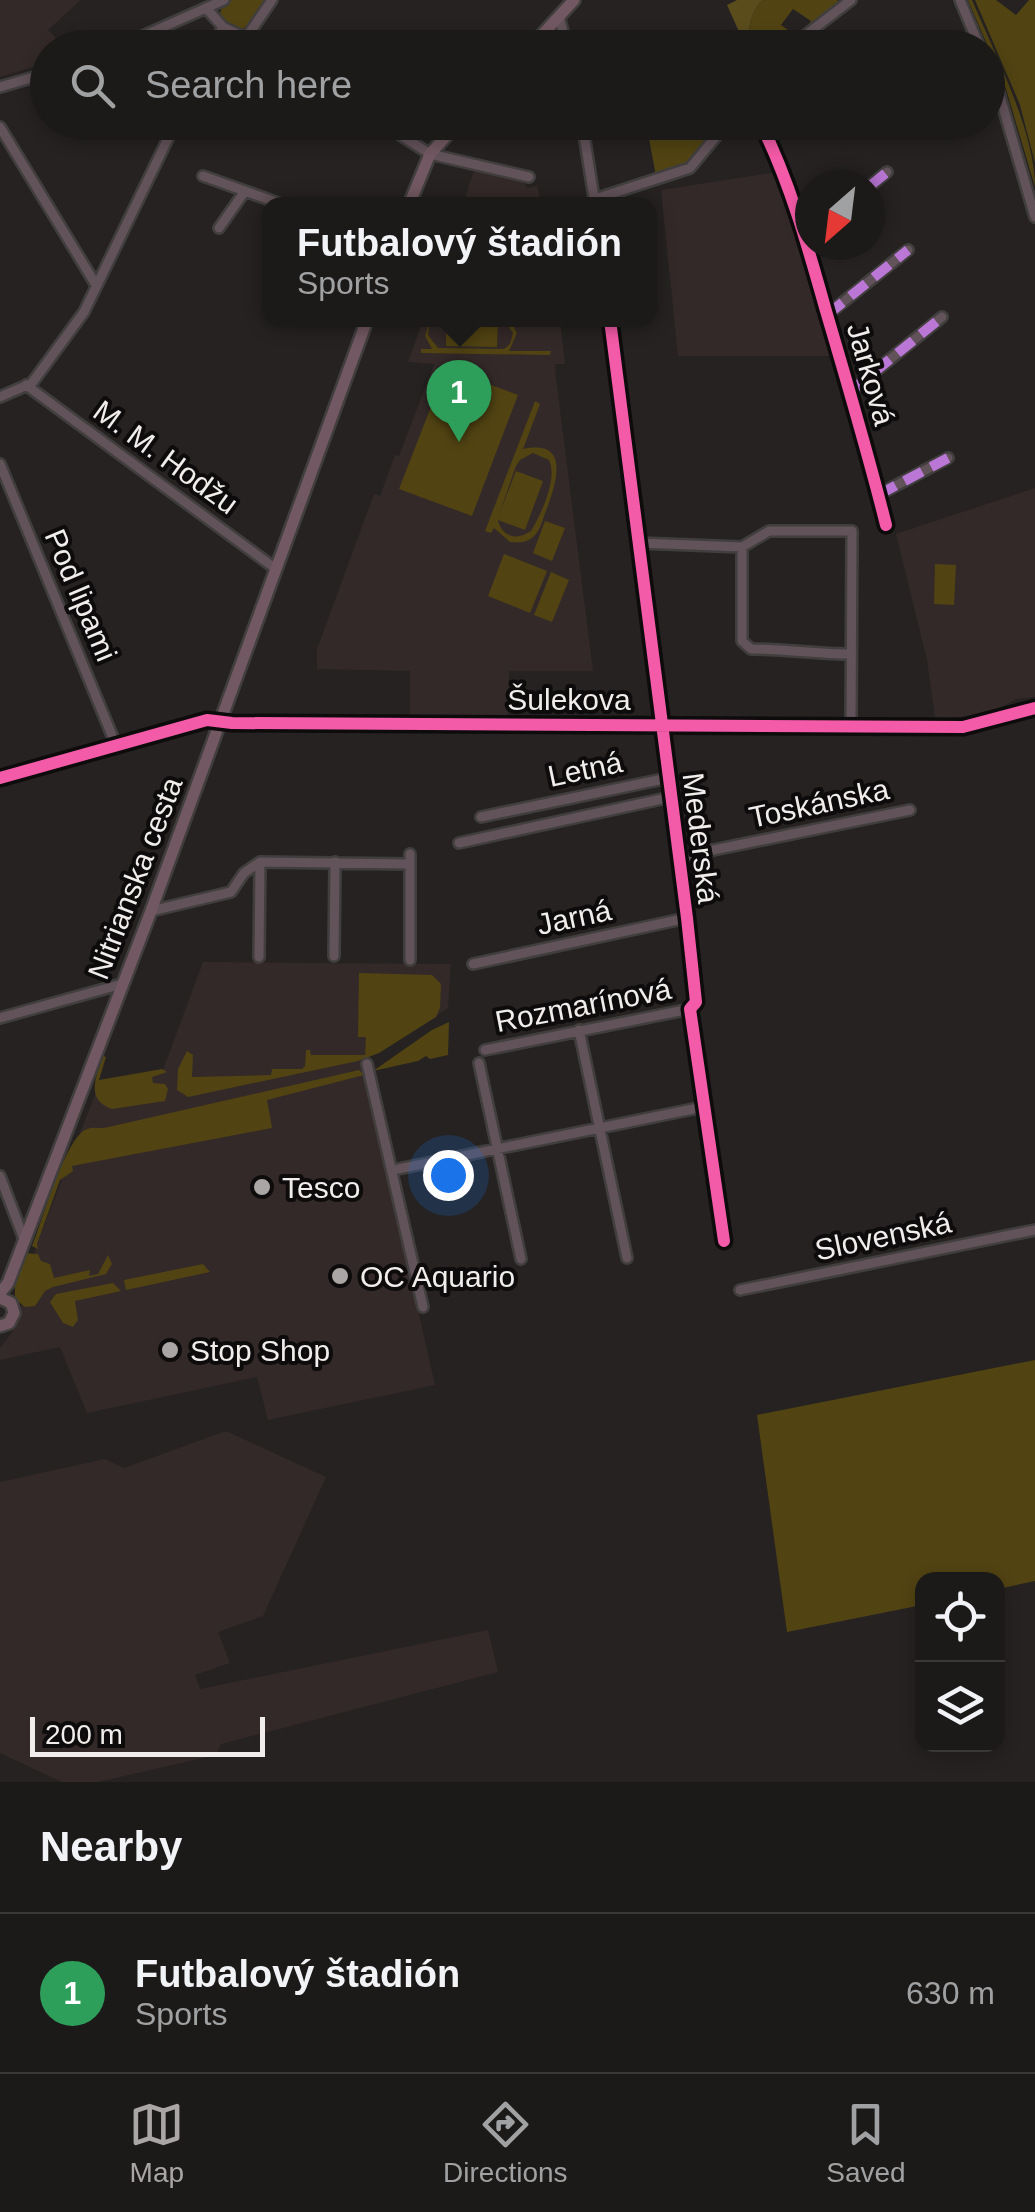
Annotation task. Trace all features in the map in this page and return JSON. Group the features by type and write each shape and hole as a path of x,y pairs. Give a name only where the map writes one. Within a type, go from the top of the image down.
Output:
{"main road":[{"path":"546,30 574,0"},
{"path":"413,197 430,154 443,140"},
{"name":"Nitrianska cesta","path":"4,1324 14,1313 4,1294 151,911 364,327"}],"street":[{"path":"156,30 224,0"},
{"path":"251,30 272,0"},
{"path":"812,30 851,0"},
{"path":"960,0 972,30"},
{"path":"206,8 229,30"},
{"path":"559,16 562,30"},
{"path":"0,87 30,78"},
{"path":"1005,114 1035,217"},
{"path":"0,127 96,285"},
{"path":"0,397 32,383 84,312 167,140"},
{"path":"408,140 430,154 528,177"},
{"path":"585,140 594,197"},
{"path":"609,197 690,168 713,140"},
{"name":"Jarková","path":"769,140 795,205"},
{"path":"203,176 263,197"},
{"path":"219,228 245,191"},
{"name":"Jarková","path":"827,315 908,250"},
{"name":"Jarková","path":"813,260 886,525"},
{"name":"Jarková","path":"851,391 942,317"},
{"name":"Mederská","path":"611,327 696,1002 690,1008 724,1241"},
{"name":"M. M. Hodžu","path":"26,386 276,569"},
{"path":"878,495 948,458"},
{"name":"Pod lipami","path":"0,464 116,745"},
{"path":"639,543 742,547 769,531 852,531 851,726"},
{"path":"742,547 742,640 751,648 850,654"},
{"name":"Šulekova","path":"0,778 207,720 963,727 1035,708"},
{"name":"Letná","path":"481,816 668,778"},
{"name":"Letná","path":"508,796 512,810"},
{"path":"459,843 670,798"},
{"name":"Toskánska","path":"679,857 910,810"},
{"path":"151,911 231,892 260,862 410,859 410,960"},
{"path":"258,957 260,862"},
{"path":"334,956 335,862"},
{"path":"242,878 250,876 259,882"},
{"name":"Jarná","path":"473,964 686,918"},
{"path":"0,1018 122,984"},
{"name":"Rozmarínová","path":"485,1050 690,1008"},
{"path":"579,1030 627,1258"},
{"path":"479,1063 521,1259"},
{"path":"368,1064 423,1307"},
{"path":"393,1170 703,1107"},
{"path":"0,1176 4,1197 24,1239"},
{"name":"Slovenská","path":"740,1290 1035,1230"},
{"path":"0,1334 4,1324"}],"shaded area":[{"path":"0,0 81,0 48,30 30,30 30,68 0,77"},
{"path":"232,0 267,0 241,30 227,23 220,13 223,4"},
{"path":"737,0 763,0 749,30 738,30 727,5"},
{"path":"763,0 841,3 812,25 793,9 781,25 788,30 749,30"},
{"path":"968,0 972,0 985,30 981,30"},
{"path":"975,0 996,0 1016,15 1029,0 1035,0 1035,163 1020,105 1005,70 1005,30 988,30"},
{"path":"1005,75 1028,141 1035,187"},
{"path":"649,140 709,140 686,164 656,176"},
{"path":"474,171 524,183 527,188 537,186 539,197 465,197"},
{"path":"777,172 795,229 795,260 805,260 835,356 678,356 661,190"},
{"path":"420,327 561,327 565,364 555,364 556,378 593,671 509,671 508,716 410,716 410,671 317,669 317,649 374,494 380,496 395,455 399,456 434,364 408,362"},
{"path":"429,327 428,335 438,348 504,349 513,333 509,327 514,327 517,333 509,351 551,351 550,355 421,353 421,349 432,349 425,336"},
{"path":"446,327 498,327 497,347 446,346"},
{"path":"446,368 518,395 472,516 399,489"},
{"path":"535,401 540,404 523,449 548,450 556,465 542,524 533,537 522,542 510,542 494,528 491,533 485,531","holes":["533,453 549,460 550,486 531,531 521,536 507,534 498,520 525,530 543,481 516,471 499,515 516,466"]},
{"path":"1035,488 1035,697 1016,699 976,716 935,718 927,660 896,534"},
{"path":"545,521 565,528 552,561 533,553"},
{"path":"504,554 547,571 530,613 488,596"},
{"path":"935,564 956,565 954,605 934,604"},
{"path":"551,572 569,580 552,622 534,615"},
{"path":"203,962 451,964 448,1008 362,1062 435,1385 268,1420 257,1377 87,1413 60,1347 0,1360 0,1348 16,1327 37,1244 100,1082 163,1070"},
{"path":"359,973 432,975 441,984 436,1017 379,1053 358,1061 188,1097 177,1090 178,1069 187,1051 193,1055 192,1077 271,1075 272,1069 302,1069 306,1050 311,1055 365,1055 366,1037 358,1037"},
{"path":"449,1022 448,1055 430,1059 426,1056 373,1071 432,1030"},
{"path":"103,1056 106,1057 99,1080 162,1069 167,1072 152,1077 153,1083 165,1084 168,1089 165,1101 112,1109 104,1105 95,1094"},
{"path":"359,1070 364,1075 267,1100 272,1128 72,1166 73,1171 60,1180 38,1249 32,1246 66,1155 86,1129"},
{"path":"23,1253 38,1254 41,1261 50,1264 54,1278 90,1270 89,1276 98,1274 108,1255 112,1264 106,1274 53,1287 45,1291 35,1306 25,1307 15,1299 15,1277"},
{"path":"203,1264 210,1272 126,1290 124,1280"},
{"path":"113,1283 121,1291 75,1301 78,1320 73,1327 63,1323 50,1302 56,1294"},
{"path":"1035,1360 1035,1581 1005,1587 1005,1572 915,1572 915,1606 787,1632 757,1415"},
{"path":"226,1431 326,1477 263,1616 218,1632 230,1663 195,1675 200,1689 488,1630 498,1672 221,1744 216,1755 98,1782 62,1782 0,1753 0,1482 105,1459 124,1468"}],"marked path":[{"path":"827,315 908,250"},
{"path":"851,391 942,317"},
{"path":"878,495 948,458"}],"cycle path":[{"path":"768,140 805,239 886,525"},
{"path":"611,327 687,918 696,1002 690,1009 724,1241"},
{"path":"0,778 207,720 963,727 1035,708"}],"place":[{"name":"Futbalový štadión","path":"459,442"},
{"name":"Tesco","path":"262,1187"},
{"name":"OC Aquario","path":"340,1276"},
{"name":"Stop Shop","path":"170,1350"}]}
